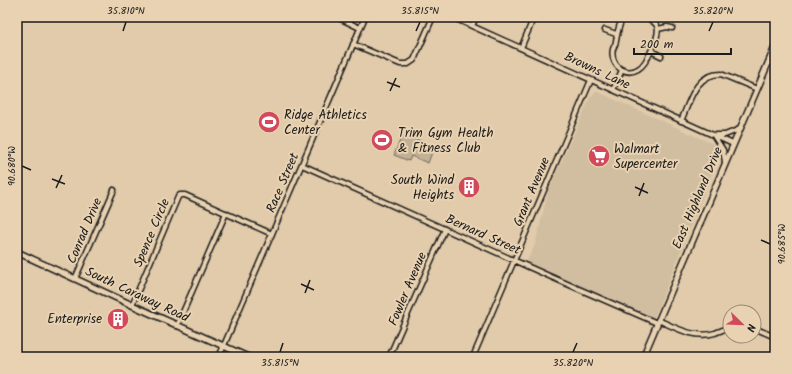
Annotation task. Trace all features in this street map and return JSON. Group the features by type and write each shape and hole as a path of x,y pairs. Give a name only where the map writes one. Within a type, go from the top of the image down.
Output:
{"main road":[{"name":"East Highland Drive","path":"643,357 775,47"},
{"name":"South Caraway Road","path":"17,252 248,357"}],"street":[{"path":"337,17 360,28"},
{"name":"Race Street","path":"219,357 365,17"},
{"path":"353,44 400,64 408,64 415,58 433,17"},
{"name":"Browns Lane","path":"452,17 733,144"},
{"path":"472,26 476,17"},
{"path":"521,48 534,17"},
{"path":"623,17 616,34 613,58 617,67 622,70 631,71 640,68 645,63 658,34 658,29 655,23 645,17"},
{"path":"658,29 667,27 672,28"},
{"path":"605,30 616,34"},
{"path":"651,51 662,56"},
{"path":"613,90 622,70"},
{"path":"681,121 698,84 704,78 722,74 757,89"},
{"name":"Grant Avenue","path":"473,357 591,80"},
{"path":"714,135 725,135 740,129"},
{"path":"714,135 723,150 725,162"},
{"name":"Bernard Street","path":"302,164 514,260 657,322 698,335 722,331"},
{"name":"Conrad Drive","path":"75,279 114,190"},
{"name":"Spence Circle","path":"132,305 179,196 185,195 272,234"},
{"path":"177,326 226,213"},
{"name":"Fowler Avenue","path":"389,357 445,229"},
{"path":"762,331 775,337"}],"shaded area":[{"path":"595,92 598,92 722,148 653,320 526,263 535,245 548,192 590,98"},
{"path":"403,133 434,147 428,163 411,156 409,161 394,155"}],"place":[{"name":"Ridge Athletics Center","path":"269,122"},
{"name":"Trim Gym Health & Fitness Club","path":"382,140"},
{"name":"Walmart Supercenter","path":"599,156"},
{"name":"South Wind Heights","path":"469,187"},
{"name":"Enterprise","path":"118,319"}]}
